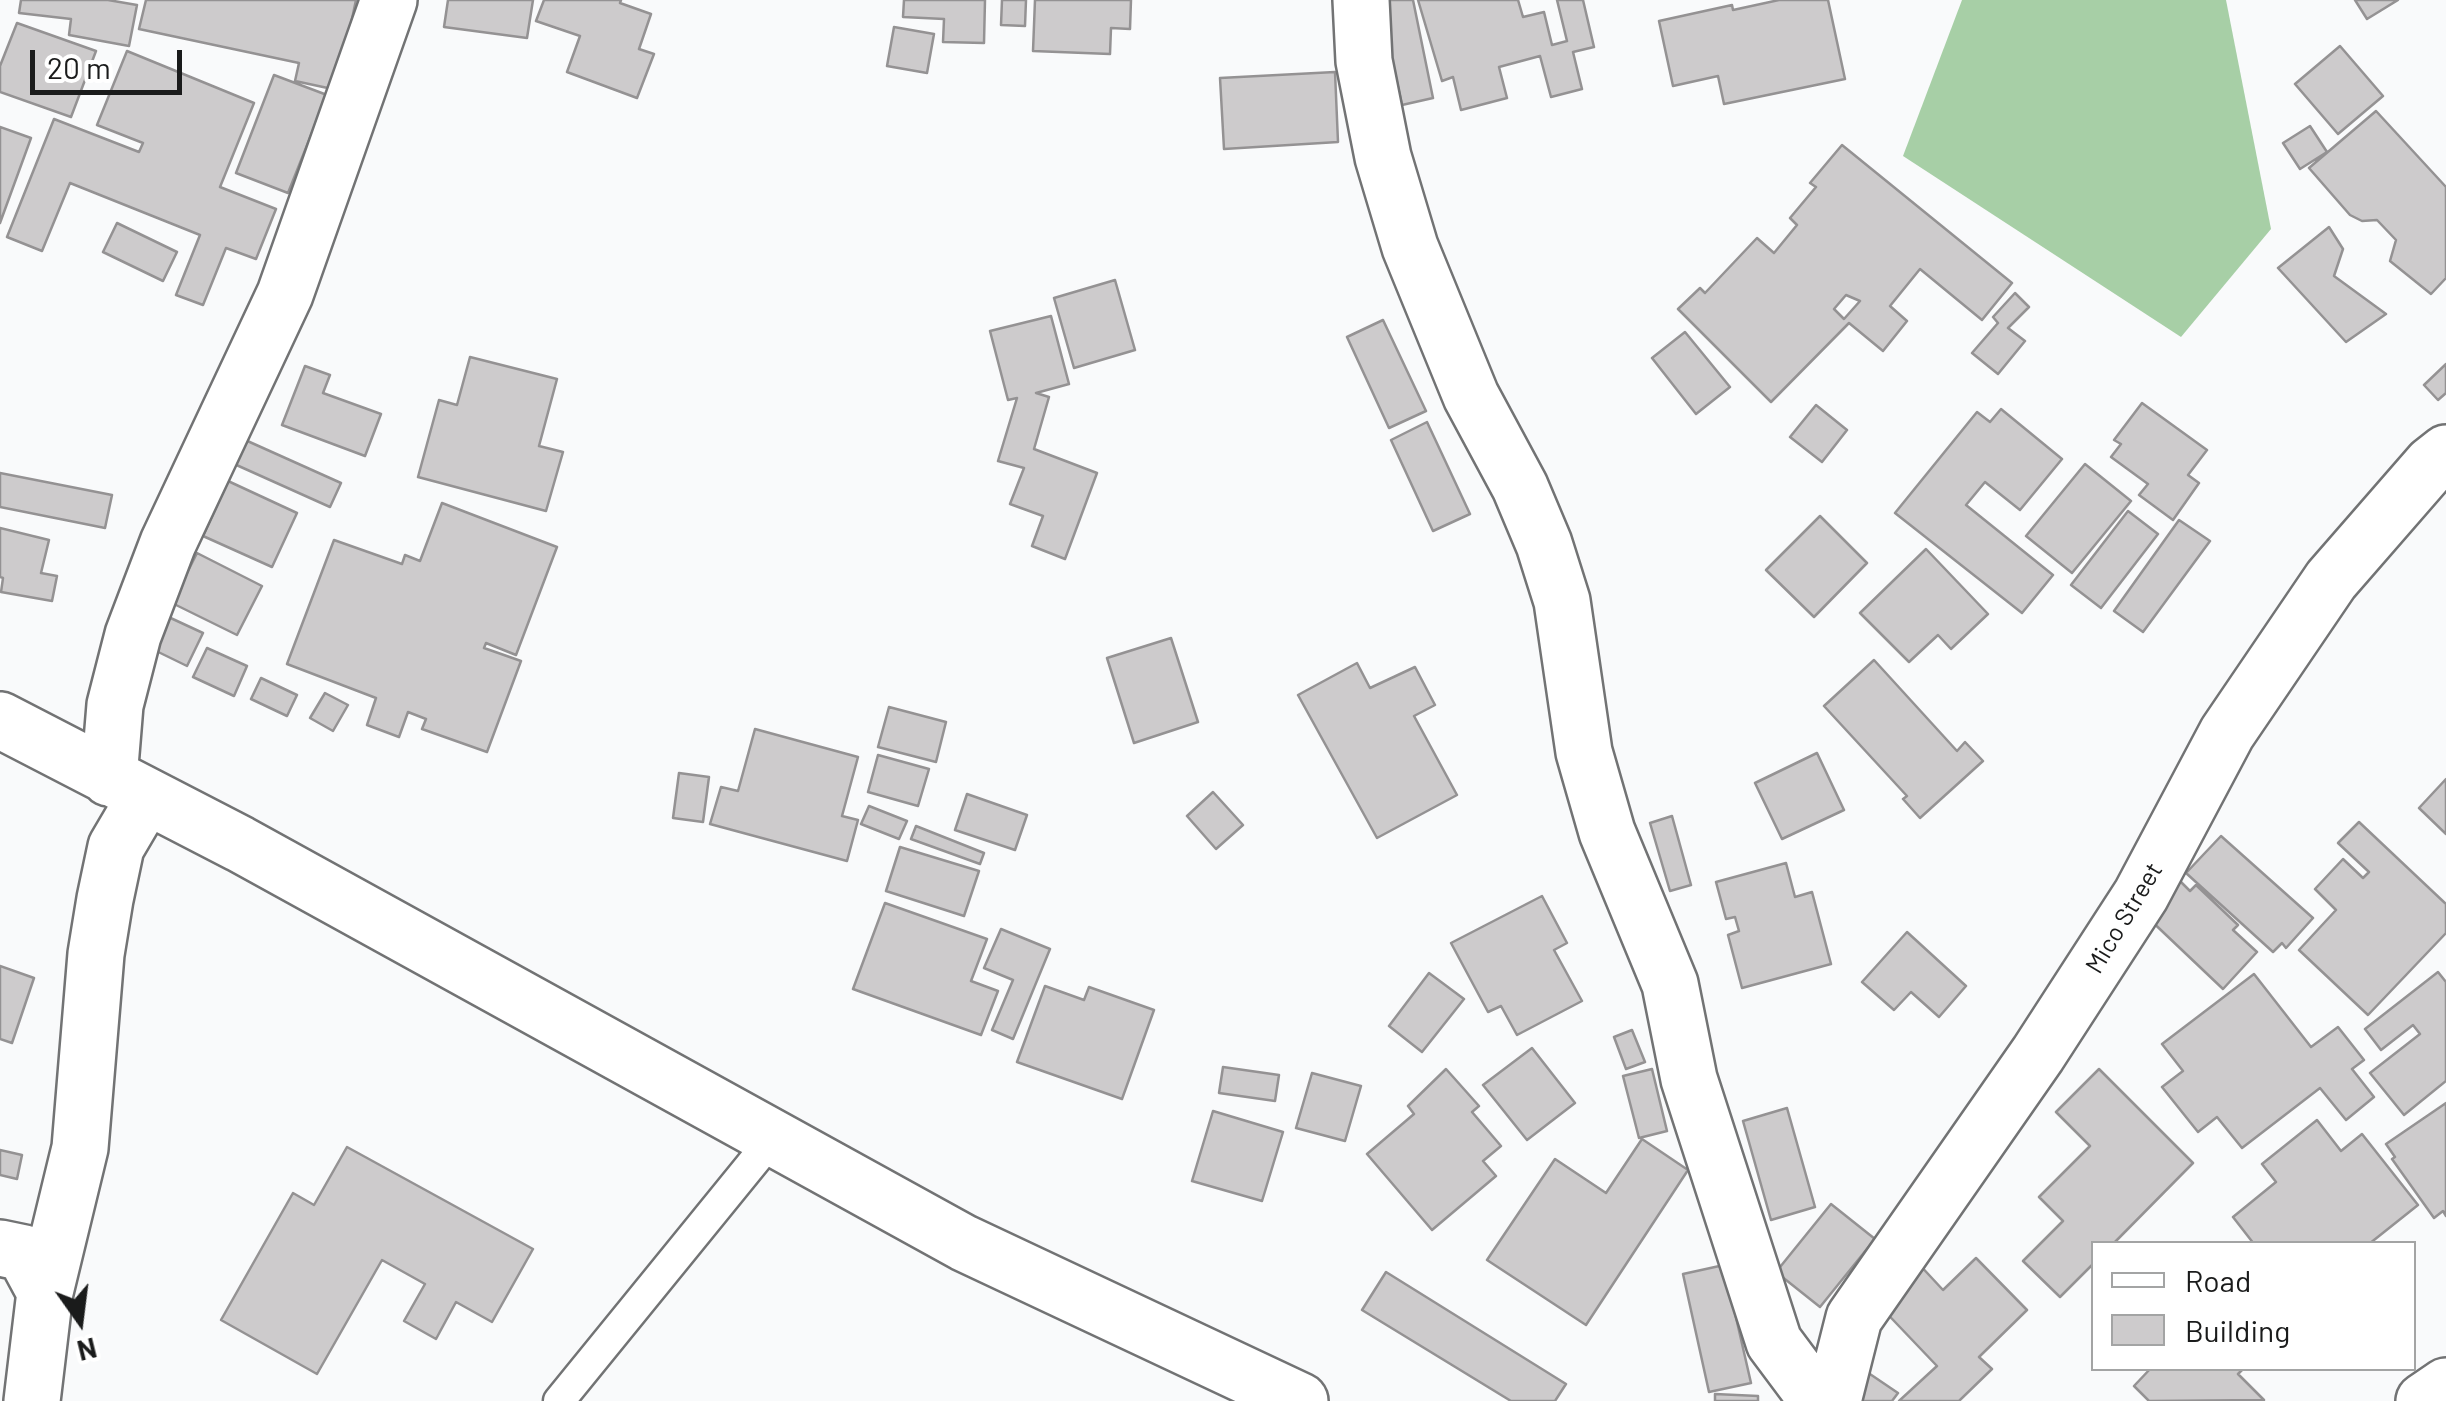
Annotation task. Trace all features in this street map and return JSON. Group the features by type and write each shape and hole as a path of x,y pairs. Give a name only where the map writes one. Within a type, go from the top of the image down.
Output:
{"street":[{"path":"32,1401 44,1292 80,1148 96,954 128,787 115,706 133,635 168,543 285,294 389,0"},
{"path":"1361,0 1364,61 1383,157 1410,247 1471,396 1520,487 1544,544 1562,601 1584,752 1607,832 1670,984 1689,1079 1774,1342 1818,1401"},
{"name":"Mico Street","path":"1833,1401 1854,1318 2038,1054 2140,896 2228,733 2331,580 2446,453"},
{"path":"0,720 256,853 964,1244 1300,1401"},
{"path":"0,1248 24,1254 44,1292"},
{"path":"2424,1401 2446,1386"}],"lane":[{"path":"560,1401 773,1138"}],"green space":[{"path":"1962,0 2226,0 2271,229 2181,337 1903,156"}],"building":[{"path":"21,0 108,0 137,5 129,46 69,35 71,19 19,13"},
{"path":"146,0 356,0 337,90 295,81 299,63 139,29"},
{"path":"448,0 533,0 527,38 444,27"},
{"path":"544,0 621,0 620,3 651,14 639,49 654,54 637,98 567,72 580,36 536,21"},
{"path":"904,0 985,0 984,43 943,42 944,19 903,17"},
{"path":"1002,0 1026,0 1025,26 1001,25"},
{"path":"1035,0 1131,0 1130,29 1111,28 1110,54 1033,51"},
{"path":"1379,0 1413,0 1433,98 1402,105"},
{"path":"1418,0 1518,0 1523,17 1544,12 1552,45 1567,41 1557,0 1583,0 1594,47 1573,52 1582,89 1551,97 1540,56 1499,67 1507,98 1461,110 1453,77 1442,81"},
{"path":"1779,0 1828,0 1845,79 1724,104 1718,76 1673,86 1659,21 1732,5 1733,10"},
{"path":"2355,0 2398,0 2367,19"},
{"path":"17,23 96,51 71,117 0,92 0,66"},
{"path":"894,27 934,34 927,73 887,66"},
{"path":"2340,46 2383,96 2338,134 2295,84"},
{"path":"127,51 254,103 220,187 276,209 256,259 226,248 203,305 176,295 200,235 70,183 42,251 7,237 54,119 139,152 143,143 97,125"},
{"path":"1335,72 1338,142 1224,149 1220,78"},
{"path":"274,75 327,95 288,193 236,173"},
{"path":"2376,111 2446,187 2446,278 2431,294 2390,261 2396,240 2377,220 2362,221 2350,215 2309,168"},
{"path":"2310,126 2327,152 2300,169 2283,143"},
{"path":"0,127 31,138 0,223"},
{"path":"1842,145 2012,283 1982,320 1920,269 1890,306 1907,321 1883,351 1849,323 1771,402 1678,309 1700,288 1705,293 1757,238 1774,253 1797,225 1790,218 1816,187 1810,183","holes":["1846,295 1860,301 1844,319 1834,309"]},
{"path":"117,223 177,252 163,281 103,252"},
{"path":"2329,227 2343,249 2334,276 2386,314 2346,342 2278,268"},
{"path":"1115,280 1135,350 1074,368 1054,298"},
{"path":"2015,293 2029,307 2008,328 2025,341 1998,374 1972,353 1998,323 1993,317"},
{"path":"1051,316 1069,384 1036,393 1049,397 1034,449 1097,473 1065,559 1032,546 1043,516 1010,504 1024,468 998,461 1017,398 1008,400 990,331"},
{"path":"1383,320 1426,411 1389,428 1347,337"},
{"path":"1685,332 1730,387 1696,414 1652,358"},
{"path":"470,357 557,379 539,446 563,452 546,511 418,477 439,400 457,405"},
{"path":"2446,364 2446,393 2438,400 2424,385"},
{"path":"305,366 330,375 323,393 381,414 365,456 282,425"},
{"path":"2142,403 2207,450 2188,475 2199,483 2173,520 2139,495 2148,484 2111,457 2121,444 2114,440"},
{"path":"1816,405 1847,430 1822,462 1790,437"},
{"path":"2001,409 2062,459 2020,510 1985,482 1966,505 2053,575 2022,613 1895,513 1977,412 1990,422"},
{"path":"1427,422 1470,514 1433,531 1391,440"},
{"path":"243,439 341,483 330,507 232,463"},
{"path":"2085,464 2131,501 2072,573 2026,536"},
{"path":"0,473 112,495 105,528 0,507"},
{"path":"228,481 297,513 272,567 203,536"},
{"path":"442,503 557,547 516,655 486,643 484,648 521,661 487,752 422,729 426,719 408,712 399,737 367,725 376,698 287,664 334,540 402,564 405,555 420,561"},
{"path":"2128,511 2158,534 2101,608 2071,585"},
{"path":"1820,516 1867,563 1814,617 1766,570"},
{"path":"2179,520 2210,541 2143,632 2114,611"},
{"path":"0,528 49,540 41,573 57,576 52,601 1,592"},
{"path":"1926,549 1988,614 1951,649 1938,635 1909,662 1860,613"},
{"path":"197,553 262,586 237,635 172,603"},
{"path":"162,614 203,633 187,666 146,646"},
{"path":"1171,638 1198,722 1134,743 1107,658"},
{"path":"207,648 247,666 234,696 193,677"},
{"path":"1874,660 1957,751 1965,742 1983,761 1920,818 1903,799 1907,796 1824,706"},
{"path":"1357,663 1370,688 1415,667 1435,705 1414,716 1457,795 1377,838 1298,695"},
{"path":"261,678 297,695 287,716 251,699"},
{"path":"325,693 348,705 333,731 310,718"},
{"path":"889,707 946,722 936,762 878,747"},
{"path":"755,729 858,757 842,816 858,820 847,861 710,824 721,787 738,791"},
{"path":"1817,753 1844,810 1782,839 1755,783"},
{"path":"878,755 929,769 918,806 868,792"},
{"path":"679,773 709,777 703,822 673,818"},
{"path":"2446,779 2446,834 2419,808"},
{"path":"1213,792 1243,825 1216,849 1187,816"},
{"path":"967,794 1027,815 1015,850 955,830"},
{"path":"869,806 907,821 899,839 861,824"},
{"path":"1672,816 1691,885 1670,891 1650,823"},
{"path":"2359,822 2446,904 2446,933 2368,1015 2299,950 2336,910 2315,889 2343,859 2363,878 2369,872 2338,843"},
{"path":"916,826 984,853 980,864 911,839"},
{"path":"2221,836 2313,918 2286,948 2282,943 2273,952 2186,873"},
{"path":"900,847 979,871 964,916 886,891"},
{"path":"1786,863 1795,897 1812,892 1831,964 1742,988 1728,935 1739,931 1735,917 1726,919 1716,882"},
{"path":"2178,879 2190,891 2196,885 2238,925 2233,930 2257,952 2223,989 2144,914"},
{"path":"1542,896 1567,943 1554,950 1582,1001 1517,1035 1501,1006 1488,1012 1451,943"},
{"path":"885,903 987,939 971,981 998,991 981,1035 853,989"},
{"path":"1001,929 1050,949 1013,1039 992,1030 1013,980 984,968"},
{"path":"1907,932 1966,986 1939,1017 1911,992 1894,1010 1862,982"},
{"path":"0,966 34,978 12,1043 0,1039"},
{"path":"2438,972 2446,982 2446,1081 2404,1115 2370,1073 2420,1034 2413,1025 2381,1050 2365,1029"},
{"path":"1429,973 1464,999 1422,1052 1389,1026"},
{"path":"2254,974 2311,1047 2338,1027 2364,1060 2352,1069 2374,1097 2346,1120 2320,1088 2242,1148 2217,1117 2198,1132 2162,1087 2183,1071 2162,1044"},
{"path":"1045,986 1084,1000 1089,987 1154,1010 1122,1099 1017,1062"},
{"path":"1632,1030 1645,1062 1626,1069 1614,1037"},
{"path":"1532,1048 1575,1103 1527,1140 1483,1085"},
{"path":"1223,1067 1279,1075 1275,1101 1219,1093"},
{"path":"1446,1069 1479,1106 1472,1112 1501,1146 1483,1161 1496,1176 1432,1230 1367,1154 1414,1114 1408,1106"},
{"path":"1652,1069 1667,1131 1639,1138 1623,1076"},
{"path":"2099,1069 2193,1163 2116,1241 2091,1241 2091,1266 2060,1297 2023,1261 2063,1221 2039,1197 2090,1146 2056,1112"},
{"path":"1312,1073 1361,1086 1345,1141 1296,1128"},
{"path":"2446,1103 2446,1216 2443,1211 2434,1218 2392,1159 2395,1157 2386,1144"},
{"path":"1787,1108 1815,1207 1771,1220 1743,1121"},
{"path":"1213,1111 1283,1132 1262,1201 1192,1181"},
{"path":"2317,1120 2341,1151 2362,1134 2418,1205 2373,1241 2252,1241 2233,1217 2276,1182 2262,1164"},
{"path":"1642,1139 1688,1170 1586,1325 1487,1260 1555,1159 1606,1193"},
{"path":"347,1147 533,1249 492,1322 456,1302 436,1339 404,1321 425,1284 382,1260 317,1374 221,1320 293,1193 314,1205"},
{"path":"0,1150 22,1155 17,1179 0,1175"},
{"path":"1831,1204 1875,1239 1820,1307 1776,1272"},
{"path":"1976,1258 2027,1310 1979,1357 1992,1369 1959,1401 1899,1401 1937,1366 1876,1302 1917,1262 1943,1290"},
{"path":"1724,1265 1751,1383 1709,1392 1683,1274"},
{"path":"1386,1272 1566,1384 1555,1401 1511,1401 1362,1310"},
{"path":"1864,1370 1898,1393 1892,1401 1855,1401"},
{"path":"2148,1371 2241,1371 2238,1374 2264,1400 2149,1401 2134,1386"},
{"path":"1715,1394 1758,1396 1758,1401 1715,1401"}]}
